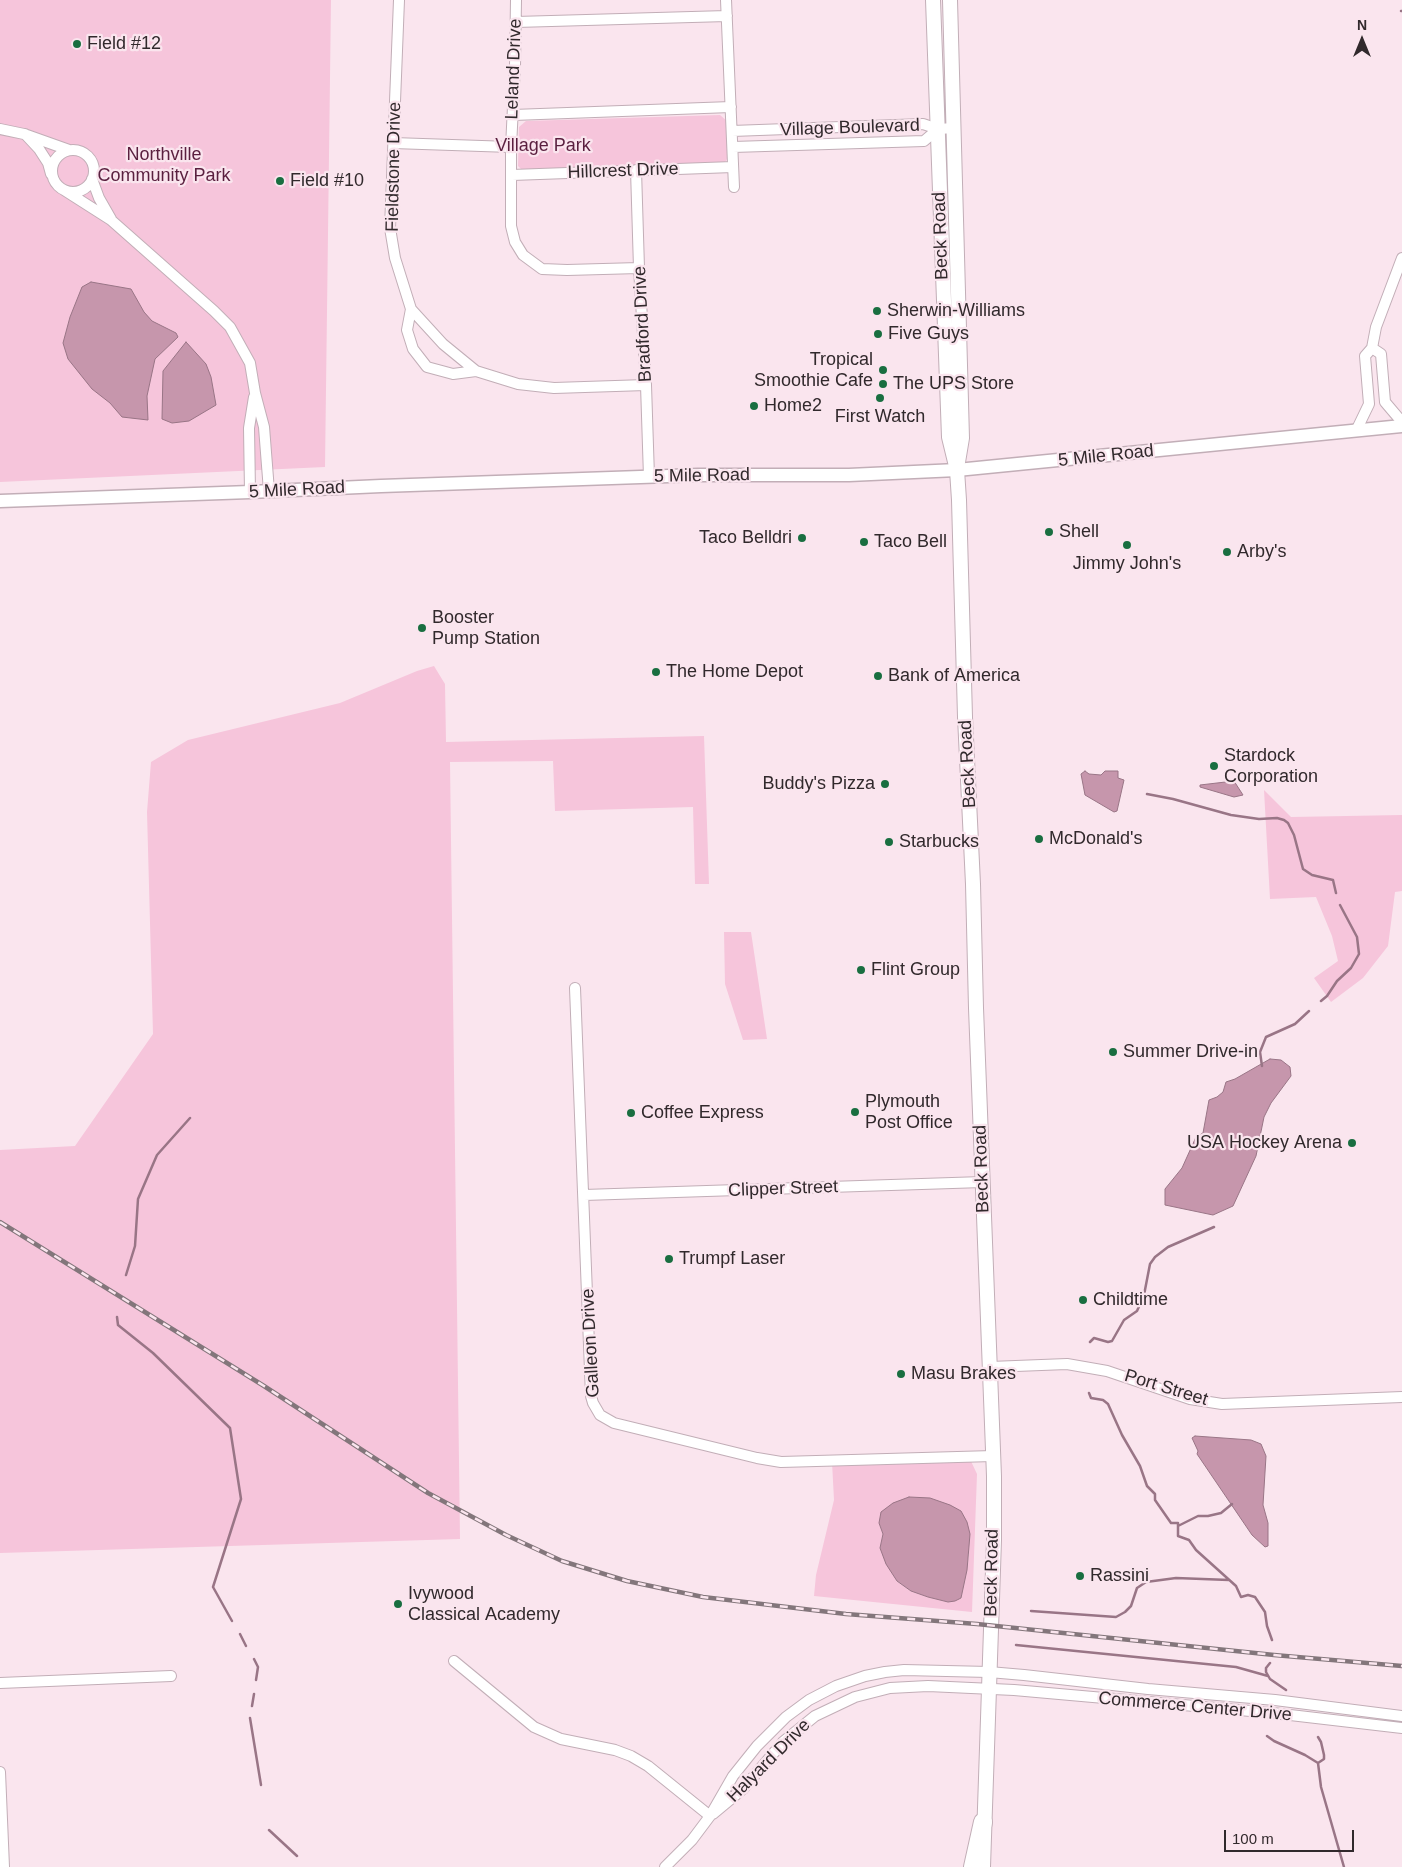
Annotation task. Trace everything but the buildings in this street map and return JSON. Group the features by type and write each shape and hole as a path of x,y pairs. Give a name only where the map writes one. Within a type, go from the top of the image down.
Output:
{"highway":[{"path":"973,1867 983,1822"}],"main road":[{"name":"Beck Road","path":"933,0 949,437 957,470"},
{"name":"Beck Road","path":"950,0 962,438 957,470 974,884 982,1182 993,1456 994,1540 982,1867"}],"street":[{"name":"Fieldstone Drive","path":"399,0 390,228 395,258 411,309 443,344 476,371 518,384 554,388 646,384"},
{"name":"Leland Drive","path":"516,0 511,147 511,226 515,242 523,255 542,268 567,270 639,268"},
{"path":"726,0 734,187"},
{"path":"516,22 727,16"},
{"path":"513,115 731,108"},
{"name":"Village Boulevard","path":"732,131 923,124 938,129"},
{"path":"938,129 954,128"},
{"path":"0,129 24,134 87,155 93,166 92,179 98,198 111,220"},
{"name":"Village Boulevard","path":"733,147 924,141 938,129"},
{"path":"24,134 39,149 48,163 58,187 111,220 230,327 250,362 255,394 264,428 269,491"},
{"path":"393,143 511,147"},
{"path":"52,175 54,162 62,153 69,150"},
{"name":"Hillcrest Drive","path":"512,175 734,167"},
{"name":"Bradford Drive","path":"636,170 649,477"},
{"path":"64,190 70,192 84,189 92,179"},
{"path":"1356,431 1369,404 1365,356 1372,348 1376,327 1402,258"},
{"path":"411,309 407,330 413,349 427,367 453,374 476,371"},
{"path":"1372,348 1381,354 1386,402 1402,422"},
{"path":"250,492 249,428 255,394"},
{"name":"5 Mile Road","path":"0,501 391,485 649,477 849,475 957,470 1402,426"},
{"name":"Galleon Drive","path":"575,988 591,1396 596,1410 606,1420 614,1423 697,1444 781,1462 993,1456"},
{"name":"Clipper Street","path":"584,1195 982,1182"},
{"name":"Port Street","path":"990,1367 1067,1364 1107,1371 1190,1399 1222,1404 1402,1397"},
{"path":"454,1661 534,1727 561,1739 616,1750 632,1756 648,1766 710,1816"},
{"path":"916,1670 916,1686"},
{"name":"Halyard Drive","path":"665,1867 692,1840 710,1816 733,1776 757,1746 771,1730 801,1705 836,1686 858,1678 885,1672 916,1670 989,1672"},
{"name":"Commerce Center Drive","path":"989,1672 1275,1700 1402,1716"},
{"path":"0,1683 171,1676"},
{"name":"Halyard Drive","path":"710,1816 743,1789 783,1742 815,1716 843,1701 865,1693 890,1688 916,1686 989,1689"},
{"name":"Commerce Center Drive","path":"989,1689 1273,1713 1402,1728"},
{"path":"1273,1713 1275,1700"},
{"path":"0,1772 4,1867"}],"green space":[{"name":"Northville Community Park","path":"0,0 331,0 325,467 0,482"},
{"name":"Village Park","path":"720,115 727,121 728,157 722,164 522,170 518,166 519,127 526,121"},
{"path":"434,666 445,684 446,742 704,736 709,884 695,884 693,807 555,811 553,761 450,762 460,1539 0,1553 0,1150 75,1146 153,1034 147,812 151,762 188,740 340,703 417,671"},
{"path":"1264,790 1291,817 1402,815 1402,891 1395,892 1388,946 1363,978 1331,1002 1314,978 1338,961 1332,936 1316,897 1270,899"},
{"path":"724,932 751,932 767,1039 743,1040 725,984"},
{"path":"969,1457 977,1474 972,1612 814,1596 816,1575 834,1500 832,1462","holes":["879,1523 969,1554 961,1598 948,1602 928,1597 911,1591 897,1581 880,1548 883,1534"]}],"shaded area":[{"path":"91,282 131,289 144,312 152,321 176,333 178,337 155,359 147,396 148,420 122,417 110,403 92,389 68,359 63,343 70,317 82,287"},
{"path":"186,342 206,364 211,377 216,405 189,421 172,423 162,419 163,371"},
{"path":"1085,771 1089,774 1101,775 1105,771 1118,771 1118,778 1124,780 1117,811 1114,812 1085,795 1081,774"},
{"path":"1234,781 1243,795 1234,797 1200,787 1200,785"},
{"path":"1270,1059 1281,1060 1290,1067 1291,1076 1271,1103 1264,1117 1256,1156 1233,1206 1213,1215 1165,1205 1165,1189 1182,1168 1196,1137 1203,1133 1209,1100 1223,1092 1226,1082 1235,1079"},
{"path":"1195,1436 1251,1440 1261,1444 1266,1456 1263,1505 1268,1523 1268,1546 1265,1547 1252,1535 1197,1454 1198,1451 1192,1438"},
{"path":"909,1497 930,1498 950,1505 961,1511 967,1522 970,1534 967,1570 961,1598 955,1601 948,1602 911,1591 897,1581 886,1564 880,1548 883,1534 879,1523 881,1512 893,1503"}],"waterway":[{"path":"1147,794 1231,815 1284,820 1288,823 1294,835 1303,869 1312,875 1333,880 1336,893"},
{"path":"1321,1001 1327,996 1337,981 1351,968 1359,954 1357,937 1340,905"},
{"path":"1262,1066 1260,1052 1266,1037 1295,1024 1309,1011"},
{"path":"126,1275 135,1246 138,1199 157,1155 190,1118"},
{"path":"1090,1342 1094,1338 1108,1342 1112,1341 1124,1320 1137,1311 1144,1295 1150,1264 1155,1257 1168,1247 1214,1227"},
{"path":"117,1317 118,1325 153,1353 230,1428 241,1499 213,1587 232,1621"},
{"path":"1089,1393 1091,1398 1103,1400 1108,1404 1122,1435 1140,1466 1147,1486 1155,1494 1155,1500 1171,1523 1178,1523 1178,1526"},
{"path":"1178,1526 1198,1516 1221,1513 1232,1504"},
{"path":"1178,1526 1178,1536 1189,1540 1196,1550 1236,1586 1241,1597 1248,1595 1255,1597 1265,1612 1272,1640"},
{"path":"1031,1611 1116,1617 1131,1606 1137,1588 1146,1582 1176,1578 1229,1580"},
{"path":"240,1634 246,1646"},
{"path":"1016,1645 1236,1667 1268,1676"},
{"path":"254,1659 258,1667 256,1680"},
{"path":"1270,1663 1266,1668 1270,1679 1286,1690"},
{"path":"252,1706 254,1694"},
{"path":"250,1718 261,1785"},
{"path":"1267,1736 1318,1763"},
{"path":"1318,1737 1324,1755 1324,1759 1318,1763"},
{"path":"1318,1763 1321,1787 1344,1867"},
{"path":"269,1830 297,1856"}],"railway":[{"path":"0,1222 264,1386 428,1493 506,1535 562,1561 627,1581 703,1597 846,1614 977,1624 1274,1655 1402,1666"}],"place":[{"name":"Field #12","path":"77,44"},
{"name":"Field #10","path":"280,181"},
{"name":"Sherwin-Williams","path":"877,311"},
{"name":"Five Guys","path":"878,334"},
{"name":"Tropical Smoothie Cafe","path":"883,370"},
{"name":"The UPS Store","path":"883,384"},
{"name":"First Watch","path":"880,398"},
{"name":"Home2","path":"754,406"},
{"name":"Shell","path":"1049,532"},
{"name":"Taco Belldri","path":"802,538"},
{"name":"Taco Bell","path":"864,542"},
{"name":"Jimmy John's","path":"1127,545"},
{"name":"Arby's","path":"1227,552"},
{"name":"Booster Pump Station","path":"422,628"},
{"name":"The Home Depot","path":"656,672"},
{"name":"Bank of America","path":"878,676"},
{"name":"Stardock Corporation","path":"1214,766"},
{"name":"Buddy's Pizza","path":"885,784"},
{"name":"McDonald's","path":"1039,839"},
{"name":"Starbucks","path":"889,842"},
{"name":"Flint Group","path":"861,970"},
{"name":"Summer Drive-in","path":"1113,1052"},
{"name":"Plymouth Post Office","path":"855,1112"},
{"name":"Coffee Express","path":"631,1113"},
{"name":"USA Hockey Arena","path":"1352,1143"},
{"name":"Trumpf Laser","path":"669,1259"},
{"name":"Childtime","path":"1083,1300"},
{"name":"Masu Brakes","path":"901,1374"},
{"name":"Rassini","path":"1080,1576"},
{"name":"Ivywood Classical Academy","path":"398,1604"}]}
